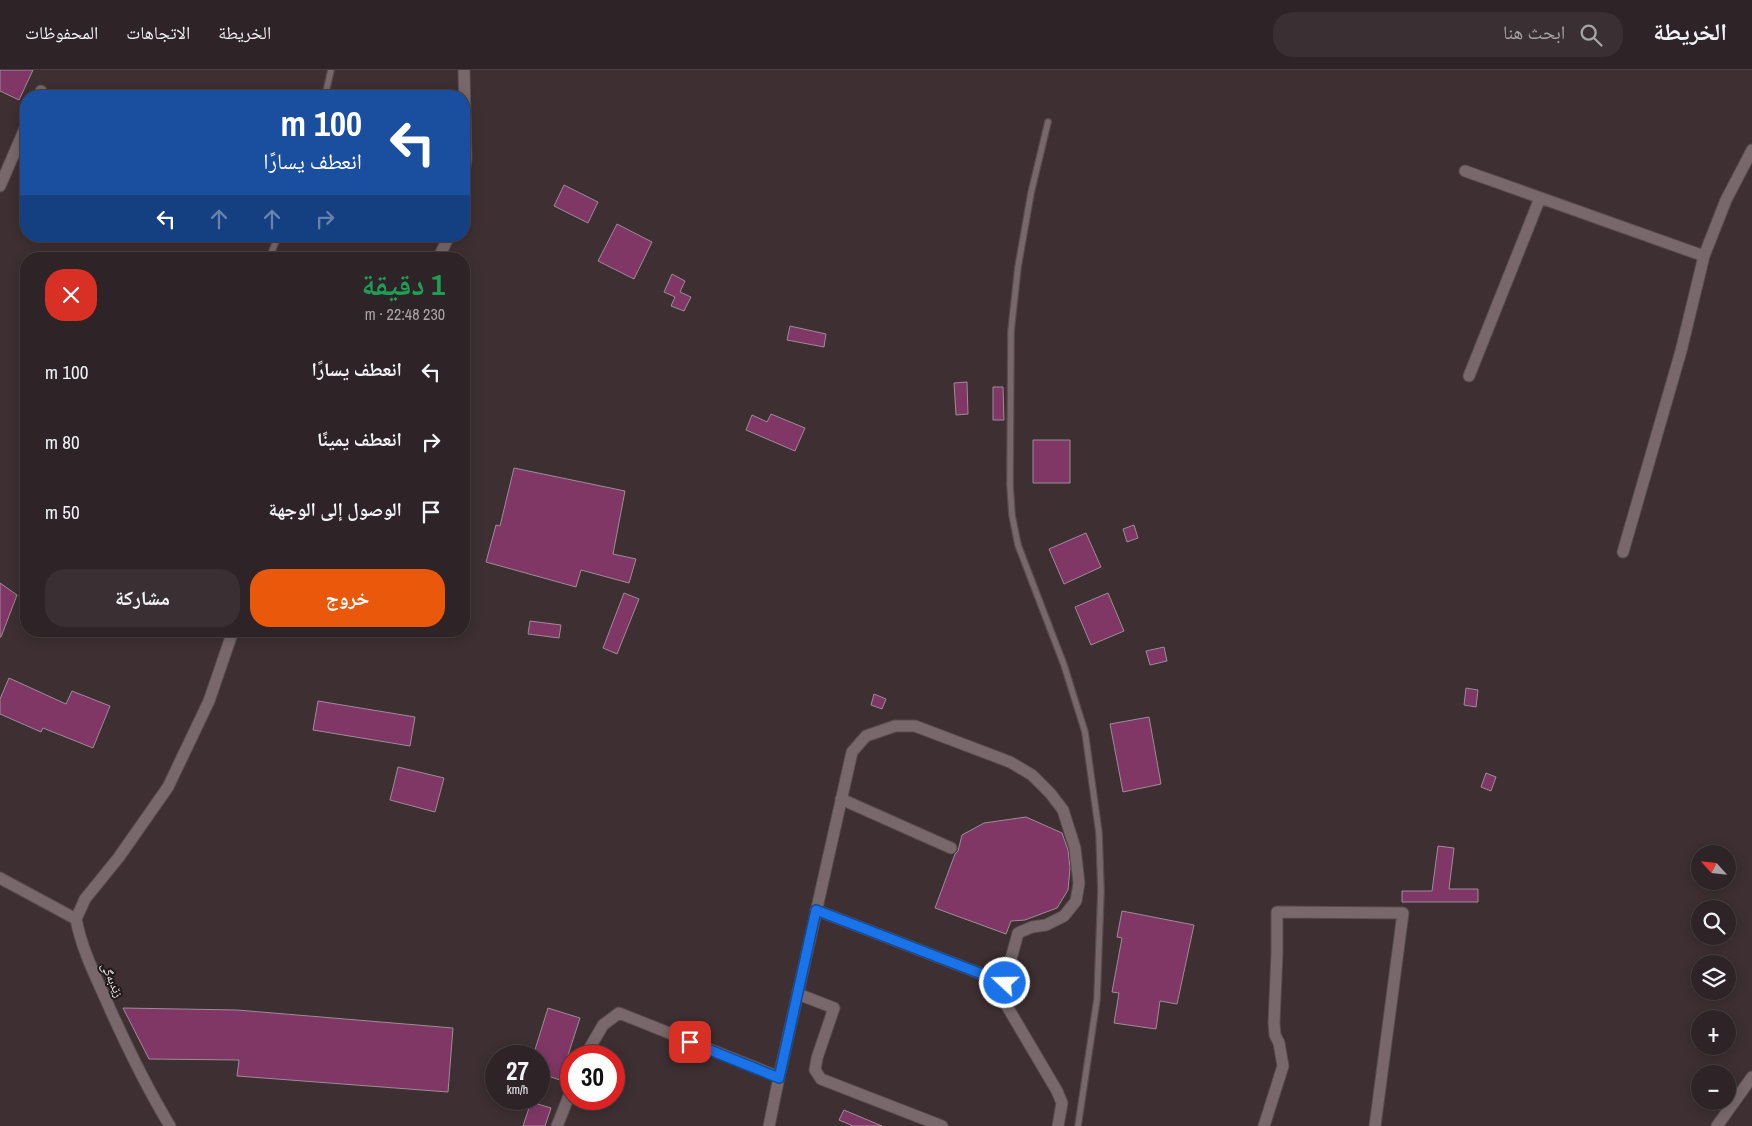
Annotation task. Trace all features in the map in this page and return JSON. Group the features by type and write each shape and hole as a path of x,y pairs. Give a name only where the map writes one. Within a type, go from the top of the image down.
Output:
{"street":[{"path":"464,70 464,90"},
{"path":"0,186 20,140"},
{"path":"1623,552 1681,350 1704,256 1726,200 1752,150"},
{"path":"1465,171 1704,256"},
{"path":"1469,376 1540,198"},
{"path":"0,878 76,919 85,899 119,858 168,787 209,701 231,637"},
{"path":"769,1126 852,752 866,736 896,726 915,726 1010,762 1032,775 1050,793 1063,810 1075,848 1079,883 1076,902 1064,916 1018,933 1001,996 1057,1091 1062,1103 1058,1126"},
{"path":"841,799 950,848"},
{"path":"816,910 1005,983"},
{"path":"1264,1126 1283,1066 1274,1022 1277,953 1276,912 1403,913 1375,1126"},
{"name":"زێدبەگی","path":"76,919 81,942 93,971 143,1080 170,1126"},
{"path":"798,994 834,1008 817,1058 815,1070 821,1079 942,1126"},
{"path":"591,1045 603,1025 619,1013 779,1078"},
{"path":"1717,1126 1752,1077"},
{"path":"557,1126 563,1110"}],"lane":[{"path":"326,90 331,70"},
{"path":"1048,122 1033,184 1018,267 1011,331 1010,485 1012,515 1018,545 1064,665 1085,732 1099,833 1101,891 1097,998 1078,1126"}],"building":[{"path":"0,70 33,70 24,90 20,90 19,100 0,91"},
{"path":"564,185 598,202 588,223 554,206"},
{"path":"617,224 652,242 634,279 598,261"},
{"path":"672,274 685,281 680,292 691,297 684,311 671,306 675,297 664,292"},
{"path":"790,326 826,334 824,347 787,340"},
{"path":"967,382 968,414 956,415 954,383"},
{"path":"993,387 1003,387 1004,420 993,420"},
{"path":"771,414 805,428 795,451 746,430 752,415 767,422"},
{"path":"1033,440 1070,440 1070,483 1033,483"},
{"path":"514,468 625,491 613,554 636,559 629,583 581,570 576,587 486,562 496,525 500,526"},
{"path":"1134,525 1138,538 1127,542 1123,529"},
{"path":"1086,533 1101,567 1064,584 1049,549"},
{"path":"0,583 17,595 1,637 0,637"},
{"path":"624,593 639,599 617,654 603,648"},
{"path":"1108,593 1124,631 1091,645 1075,607"},
{"path":"530,621 561,625 559,638 528,634"},
{"path":"1164,647 1167,661 1150,665 1146,651"},
{"path":"9,678 66,704 72,691 110,706 93,748 43,728 41,732 0,714 0,699"},
{"path":"1466,688 1478,690 1476,707 1464,705"},
{"path":"874,694 886,699 882,709 871,705"},
{"path":"318,701 415,717 410,746 313,730"},
{"path":"1149,717 1161,784 1123,792 1110,724"},
{"path":"398,767 444,778 435,812 390,800"},
{"path":"1486,773 1496,777 1491,791 1481,787"},
{"path":"1026,817 1062,833 1068,850 1070,868 1068,890 1057,908 1025,920 1011,921 1006,934 935,908 955,854 958,851 962,835 984,823"},
{"path":"1438,846 1454,848 1449,889 1478,889 1478,902 1402,902 1402,891 1432,891"},
{"path":"1122,911 1194,925 1177,1004 1160,1001 1156,1029 1114,1023 1119,993 1112,992 1122,938 1117,937"},
{"path":"123,1008 237,1010 453,1028 448,1092 237,1076 239,1060 149,1059"},
{"path":"548,1008 580,1018 571,1045 560,1045 560,1080 550,1077 550,1045 536,1045"},
{"path":"551,1108 545,1126 523,1126 528,1110 550,1110"},
{"path":"844,1110 882,1126 853,1126 839,1120"}],"route":[{"path":"690,1042 779,1078 816,910 1005,983"}]}
